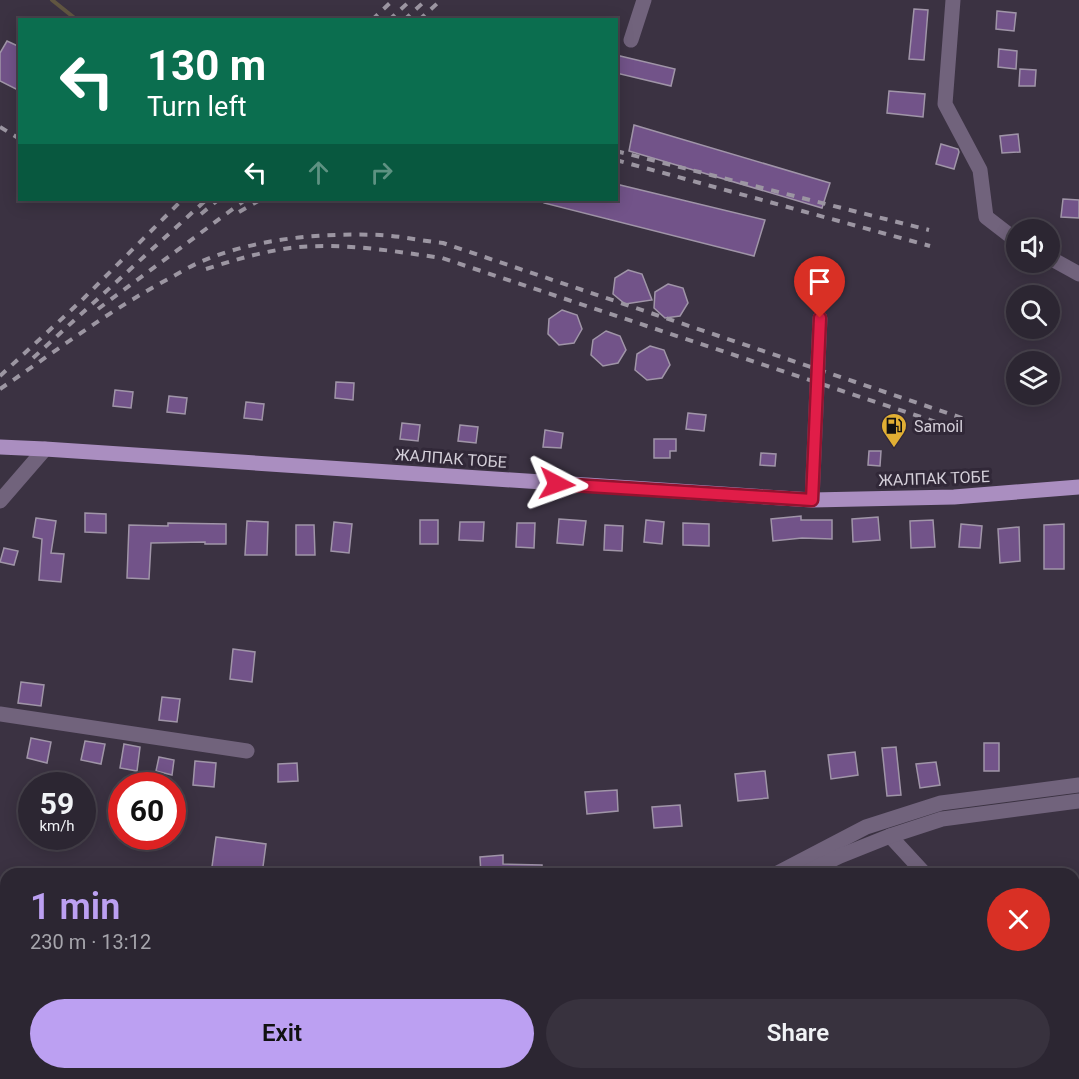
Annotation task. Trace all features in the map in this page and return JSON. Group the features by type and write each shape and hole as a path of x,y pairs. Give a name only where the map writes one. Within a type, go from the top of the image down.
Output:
{"main road":[{"name":"ЖАЛПАК ТОБЕ","path":"0,447 812,500 954,497 1079,487"}],"street":[{"path":"631,40 644,0"},
{"path":"953,0 945,104 980,170 986,217 1006,232"},
{"path":"1060,264 1079,274"},
{"path":"812,500 820,318"},
{"path":"0,501 45,449"},
{"path":"0,714 247,751"},
{"path":"787,868 866,827 941,803 1079,785"},
{"path":"815,868 890,836 942,819 1079,801"},
{"path":"890,836 919,868"}],"building":[{"path":"914,9 928,10 924,60 909,59"},
{"path":"997,11 1016,13 1014,31 996,29"},
{"path":"7,41 18,46 18,90 0,81 0,53"},
{"path":"999,49 1017,51 1016,69 998,67"},
{"path":"618,55 675,69 671,86 618,73"},
{"path":"1020,69 1036,70 1035,86 1019,86"},
{"path":"889,91 925,94 923,117 887,113"},
{"path":"634,125 830,183 822,208 629,151"},
{"path":"1018,134 1020,152 1002,153 1000,136"},
{"path":"941,144 958,149 954,169 936,164"},
{"path":"618,184 765,220 754,256 544,203 544,201 618,201"},
{"path":"1063,199 1079,200 1079,218 1061,217"},
{"path":"628,270 642,274 652,300 625,304 613,294 615,278"},
{"path":"668,284 683,288 688,303 680,316 665,318 654,308 655,292"},
{"path":"562,310 577,315 582,329 574,343 559,345 548,334 549,319"},
{"path":"606,331 620,336 626,350 618,363 603,366 591,355 593,340"},
{"path":"650,346 664,350 670,365 662,378 647,380 635,370 637,354"},
{"path":"336,382 354,383 353,400 335,398"},
{"path":"115,390 133,392 131,408 113,406"},
{"path":"169,396 187,398 185,414 167,412"},
{"path":"246,402 264,404 262,420 244,418"},
{"path":"688,413 706,415 704,431 686,429"},
{"path":"402,423 420,425 418,441 400,439"},
{"path":"460,425 478,427 476,443 458,441"},
{"path":"545,430 563,433 561,448 543,447"},
{"path":"654,439 676,439 676,451 670,451 670,458 654,458"},
{"path":"869,451 881,451 880,466 868,465"},
{"path":"761,453 776,454 775,466 760,465"},
{"path":"85,513 106,514 106,533 85,532"},
{"path":"801,516 801,520 832,520 832,539 802,538 773,541 771,519"},
{"path":"878,517 880,540 853,542 852,519"},
{"path":"36,518 56,521 51,553 64,554 61,582 39,580 42,539 33,537"},
{"path":"559,519 586,521 583,545 557,543"},
{"path":"420,520 438,520 438,544 420,544"},
{"path":"646,520 664,522 662,544 644,542"},
{"path":"933,520 935,547 911,548 910,521"},
{"path":"247,521 268,522 267,555 245,555"},
{"path":"334,522 352,524 349,553 331,551"},
{"path":"460,522 484,522 483,541 459,540"},
{"path":"168,523 226,524 226,544 151,543 149,579 127,578 129,525 168,526"},
{"path":"517,523 535,523 534,548 516,547"},
{"path":"683,523 709,524 709,546 683,545"},
{"path":"961,524 982,526 980,548 959,547"},
{"path":"1064,524 1064,569 1044,569 1044,525"},
{"path":"296,525 314,525 315,555 296,555"},
{"path":"605,525 623,526 622,551 604,550"},
{"path":"1019,527 1020,561 1000,563 998,529"},
{"path":"4,548 18,551 14,565 0,562"},
{"path":"233,649 255,652 252,682 230,679"},
{"path":"21,682 44,685 41,706 18,703"},
{"path":"162,697 180,699 177,722 159,720"},
{"path":"31,738 51,742 47,763 27,758"},
{"path":"85,741 105,744 101,764 81,760"},
{"path":"984,743 999,743 999,771 984,771"},
{"path":"124,744 140,747 137,771 120,768"},
{"path":"896,747 901,795 887,796 882,748"},
{"path":"855,752 858,775 831,779 828,755"},
{"path":"159,757 174,760 172,772 156,771"},
{"path":"195,761 216,763 214,787 193,785"},
{"path":"936,762 940,785 920,788 916,764"},
{"path":"297,763 298,781 278,782 278,764"},
{"path":"765,771 768,798 738,801 735,774"},
{"path":"617,790 618,811 587,814 585,792"},
{"path":"680,805 682,826 654,828 652,807"},
{"path":"216,837 266,844 263,868 212,868"},
{"path":"503,855 503,864 542,865 542,868 481,868 480,857"}],"waterway":[{"path":"52,0 74,18"}],"railway":[{"path":"374,18 393,0"},
{"path":"391,18 411,0"},
{"path":"406,18 426,0"},
{"path":"421,18 441,0"},
{"path":"0,127 18,138"},
{"path":"618,152 929,230"},
{"path":"618,161 930,246"},
{"path":"0,376 81,301 181,201"},
{"path":"33,358 205,201"},
{"path":"201,214 217,201"},
{"path":"98,309 244,201"},
{"path":"239,212 258,201"},
{"path":"0,389 149,289 200,262 243,247 266,242 311,236 380,235 443,243 965,419"},
{"path":"206,269 237,259 309,246 366,248 442,258 960,430"}],"place":[{"name":"Samoil","path":"894,449"}],"route":[{"path":"557,484 812,500 820,318"}]}
